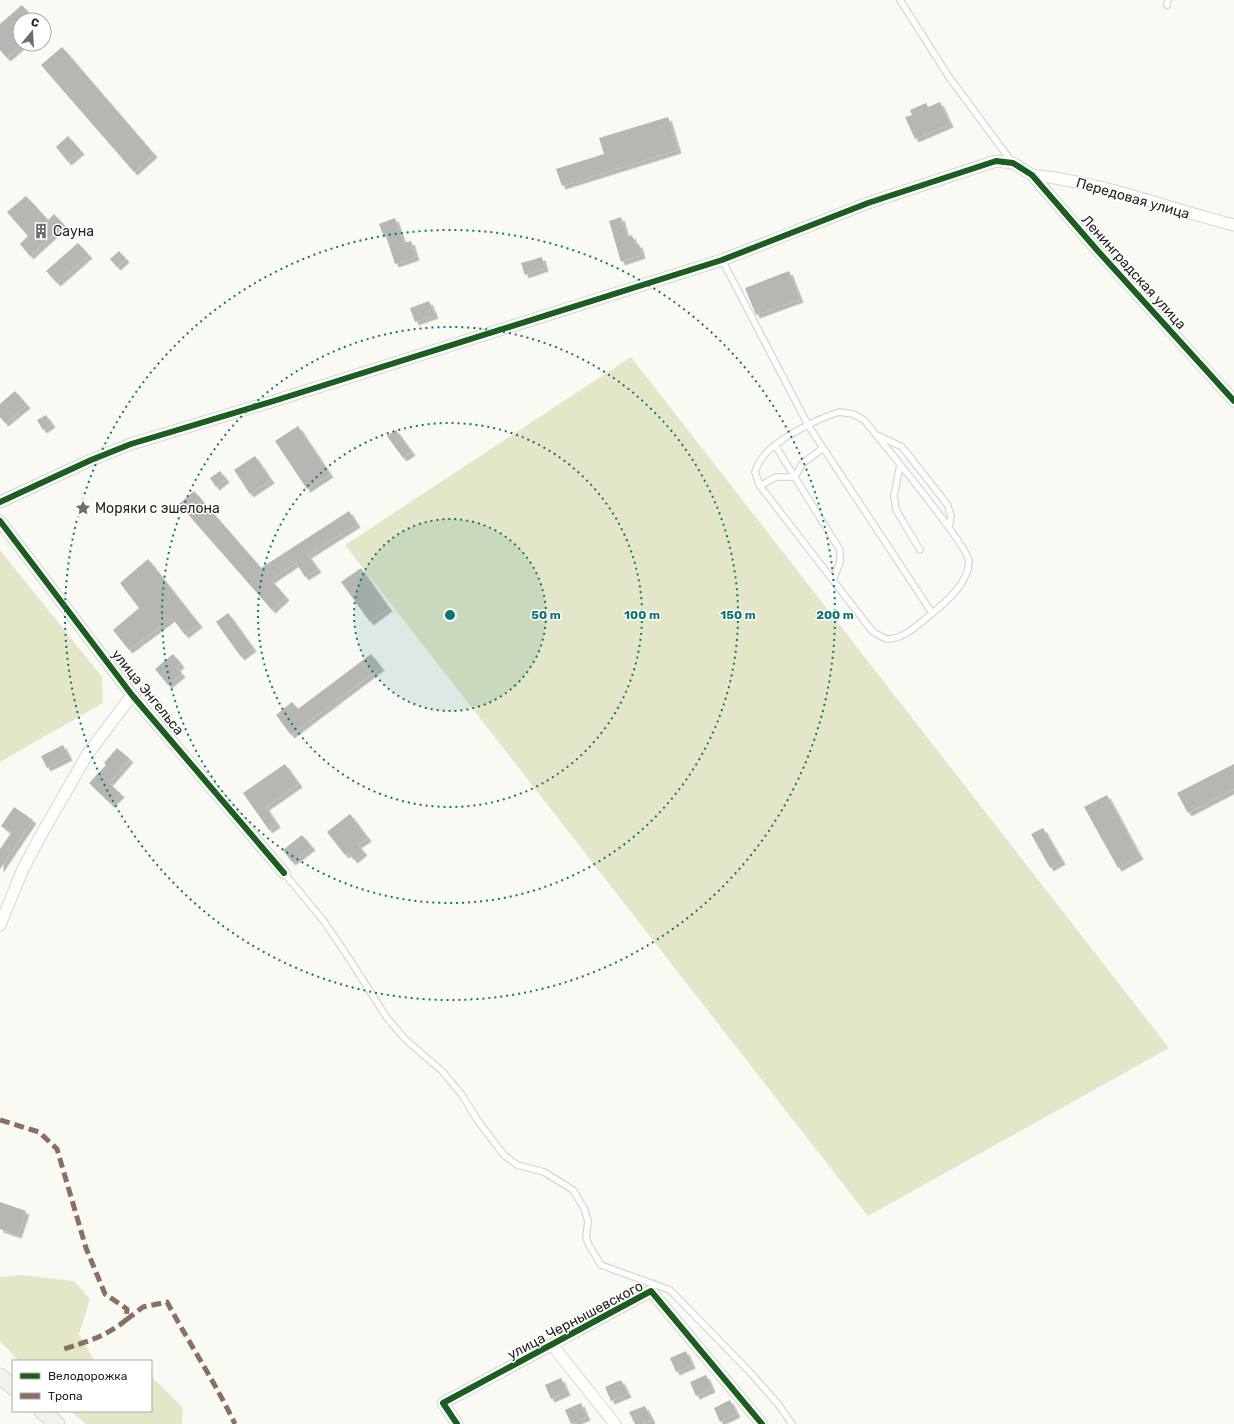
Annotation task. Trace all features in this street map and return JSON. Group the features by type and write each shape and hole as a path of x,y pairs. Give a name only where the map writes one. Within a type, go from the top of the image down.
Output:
{"main road":[{"path":"0,1376 12,1386"},
{"path":"43,1412 57,1424"}],"street":[{"path":"0,502 91,460 131,444 277,400 722,260 868,203 996,161 1013,163"},
{"name":"Ленинградская улица","path":"1013,163 1032,175 1097,250 1234,401"},
{"name":"Передовая улица","path":"1032,175 1055,177 1104,188 1196,216 1234,225"},
{"name":"улица Энгельса","path":"0,521 132,695 284,873"},
{"path":"0,925 23,869 45,828 87,755 132,695"},
{"name":"улица Чернышевского","path":"457,1424 443,1403 651,1291 762,1424"},
{"path":"556,1350 615,1424"}],"lane":[{"path":"900,0 949,77 1013,163"},
{"path":"722,260 808,426 932,613"},
{"path":"839,412 852,414 864,420 876,435 949,528 962,546 969,560 966,574 960,586 932,613 902,636 886,639 873,632 760,486 755,472 761,458 775,445 808,426 839,412"},
{"path":"876,435 902,447 947,504 952,516 949,528"},
{"path":"775,445 840,550 840,562 833,580"},
{"path":"795,477 802,464 823,448"},
{"path":"900,465 894,496 896,510 920,550"},
{"path":"760,486 776,477 795,477"},
{"path":"284,873 323,920 387,1018 406,1040 442,1071 462,1095 478,1121 504,1155 517,1165 544,1172 573,1190 584,1208 588,1221 586,1237 601,1265 670,1290 748,1370 778,1404 792,1424"}],"green space":[{"path":"631,357 1169,1048 868,1216 345,545"},
{"path":"0,550 102,677 103,703 0,762"},
{"path":"22,1275 74,1281 90,1299 79,1334 94,1360 18,1360 0,1341 0,1277"},
{"path":"152,1377 183,1408 182,1424 86,1424 71,1412 152,1412"}],"building":[{"path":"22,5 28,12 14,12"},
{"path":"12,14 12,52 14,52 7,58 0,50 0,24"},
{"path":"62,47 154,154 134,172 41,65"},
{"path":"940,102 950,124 915,139 905,117 912,115 910,110 926,103 928,107"},
{"path":"668,117 678,150 562,186 556,169 604,154 599,138"},
{"path":"68,136 81,151 68,162 56,147"},
{"name":"Сауна","path":"26,196 48,220 54,214 64,225 30,256 20,244 28,236 7,212"},
{"path":"621,217 627,237 632,235 635,244 639,244 642,255 621,262 609,221"},
{"path":"395,218 404,243 411,241 416,257 395,264 386,236 384,237 379,224"},
{"path":"78,243 89,255 57,283 46,271"},
{"path":"119,251 126,259 117,267 110,259"},
{"path":"542,257 545,268 525,275 521,263"},
{"path":"789,271 800,299 756,315 745,288"},
{"path":"429,301 435,315 415,322 410,308"},
{"path":"15,391 27,405 5,423 0,417 0,404"},
{"path":"46,415 52,424 43,430 37,420"},
{"path":"298,426 330,474 307,489 275,441"},
{"path":"396,430 412,452 403,458 387,436"},
{"path":"255,456 271,480 250,494 234,470"},
{"path":"220,471 226,479 216,487 210,478"},
{"path":"194,491 261,568 349,511 357,524 308,555 318,569 305,577 296,563 271,580 286,597 272,610 179,504"},
{"path":"148,559 199,624 185,635 172,618 129,650 113,630 139,608 120,583"},
{"path":"361,568 389,608 370,622 341,582"},
{"path":"228,613 253,648 241,657 216,622"},
{"path":"173,654 181,664 177,668 182,674 168,685 155,669"},
{"path":"371,654 381,667 291,735 276,715 292,702 298,709"},
{"path":"63,745 69,757 47,768 41,756"},
{"path":"117,748 130,759 109,783 121,794 111,804 89,783 106,765 104,763"},
{"path":"285,764 299,784 266,807 277,824 269,830 243,793"},
{"path":"1234,764 1234,789 1188,813 1177,793"},
{"path":"1107,795 1140,856 1118,868 1084,807"},
{"path":"14,807 33,820 0,869 0,849 11,833 1,826"},
{"path":"350,814 368,838 358,845 364,852 354,860 348,853 345,855 327,832"},
{"path":"1043,828 1062,861 1050,868 1031,834"},
{"path":"302,835 312,847 292,862 283,850"},
{"path":"0,1202 26,1211 18,1235 0,1229"},
{"path":"686,1351 692,1365 676,1372 670,1358"},
{"path":"706,1375 712,1389 696,1396 690,1382"},
{"path":"561,1378 567,1392 551,1399 545,1385"},
{"path":"621,1380 628,1394 611,1401 605,1387"},
{"path":"730,1400 737,1414 720,1422 714,1408"},
{"path":"581,1403 587,1417 571,1424 565,1410"},
{"path":"645,1406 652,1420 642,1424 635,1424 629,1412"}],"marked path":[{"path":"0,1120 39,1132 57,1149 86,1248 105,1294 127,1309 126,1320 110,1331 61,1350"},
{"path":"126,1320 143,1307 167,1302 235,1424"}],"cycle path":[{"path":"0,502 91,460 131,444 277,400 722,260 868,203 996,161 1013,163 1032,175 1097,250 1234,401"},
{"path":"0,521 132,695 284,873"},
{"path":"457,1424 443,1403 651,1291 762,1424"}],"place":[{"name":"Сауна","path":"41,231"},
{"name":"Моряки с эшелона","path":"83,508"}]}
